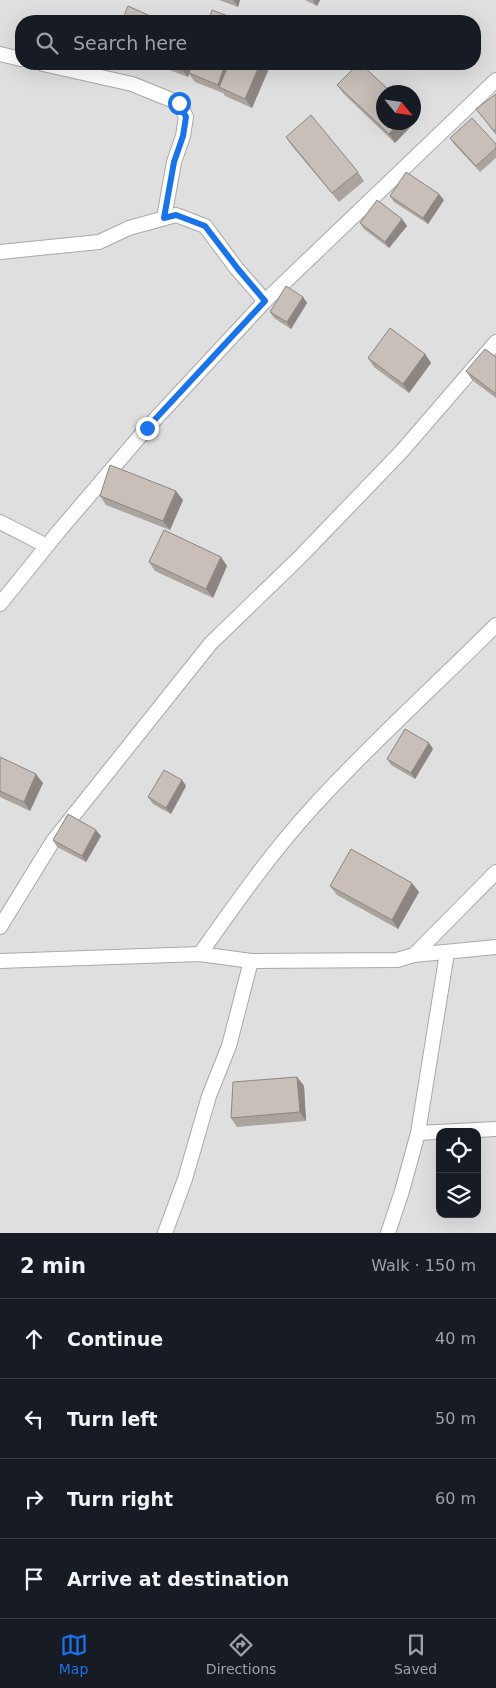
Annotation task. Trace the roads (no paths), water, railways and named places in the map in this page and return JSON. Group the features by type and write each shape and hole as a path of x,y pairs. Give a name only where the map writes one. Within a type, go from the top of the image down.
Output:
{"street":[{"path":"0,54 15,58"},
{"path":"70,70 132,84 179,103 186,117 183,136 174,162 164,218"},
{"path":"0,604 59,531 147,428 265,301 496,80"},
{"path":"0,252 99,242 129,228 176,215 205,226 265,301"},
{"path":"0,927 53,842 211,643 298,558 402,451 496,342"},
{"path":"0,522 41,543"},
{"path":"200,954 255,875 312,807 384,732 496,625"},
{"path":"414,955 496,872"},
{"path":"0,961 200,954 251,961 397,960 414,955 496,947"},
{"path":"388,1233 418,1133 447,953"},
{"path":"165,1233 185,1179 209,1096 230,1046 251,961"},
{"path":"418,1133 496,1129"}]}
